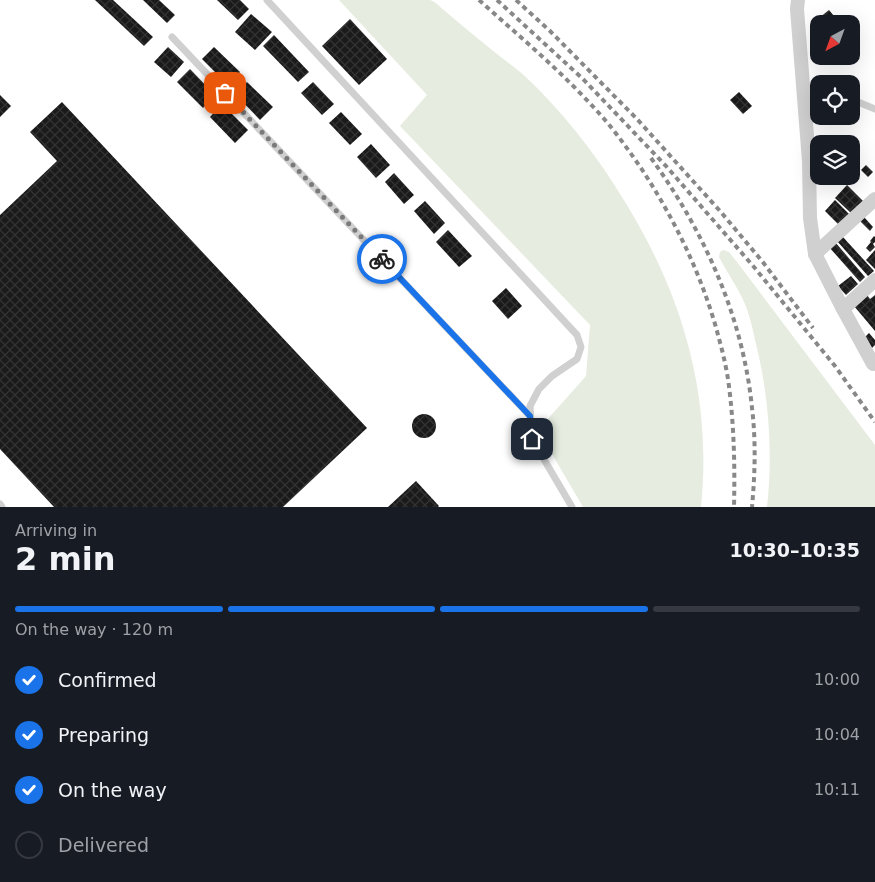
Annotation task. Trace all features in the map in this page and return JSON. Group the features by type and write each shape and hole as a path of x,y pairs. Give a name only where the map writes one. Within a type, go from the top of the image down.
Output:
{"street":[{"path":"798,0 797,8 809,161 810,218 815,254 842,309 874,363"},
{"path":"815,254 875,198"},
{"path":"842,309 875,280"}],"lane":[{"path":"267,0 577,335 581,347 577,359 552,376 539,388 530,406 532,439 572,507"},
{"path":"172,37 530,416"},
{"path":"804,96 810,97"},
{"path":"860,103 875,109"}],"shaded area":[{"path":"339,0 430,0 434,2 521,72 565,118 596,158 638,223 657,261 674,300 686,339 696,379 702,421 701,507 583,507 538,430 586,376 590,325 400,126 427,95"},
{"path":"723,250 729,252 737,262 875,445 875,507 767,507 770,446 764,384 747,309 719,257 720,252"}],"building":[{"path":"95,0 113,0 153,37 144,46"},
{"path":"143,0 159,0 175,15 167,23"},
{"path":"217,0 240,0 249,9 238,20"},
{"path":"829,10 833,15 823,15"},
{"path":"251,14 272,32 255,50 235,32"},
{"path":"350,19 387,59 359,85 322,46"},
{"path":"274,35 309,72 298,82 263,46"},
{"path":"168,47 184,62 171,77 154,62"},
{"path":"214,47 240,72 228,85 202,59"},
{"path":"190,69 215,95 203,108 177,82"},
{"path":"247,82 273,107 260,120 235,94"},
{"path":"313,82 334,104 322,115 301,93"},
{"path":"739,92 752,106 743,114 730,100"},
{"path":"0,95 11,106 0,117"},
{"path":"62,102 367,428 283,507 54,507 0,449 0,215 57,161 30,132"},
{"path":"222,104 248,130 235,143 210,117"},
{"path":"341,112 362,134 350,145 329,123"},
{"path":"371,144 390,165 376,178 357,157"},
{"path":"866,165 873,172 868,177 861,170"},
{"path":"394,173 414,195 404,204 385,182"},
{"path":"847,185 864,202 852,214 835,198"},
{"path":"835,200 850,215 840,226 825,211"},
{"path":"425,201 445,223 434,234 414,211"},
{"path":"864,217 873,227 870,231 860,221"},
{"path":"448,230 472,256 459,267 436,242"},
{"path":"842,236 874,271 868,276 837,241"},
{"path":"874,236 875,242 873,244 875,247 870,252 866,248"},
{"path":"835,242 865,277 860,282 829,247"},
{"path":"875,250 875,269 866,260"},
{"path":"851,276 858,284 846,295 838,286"},
{"path":"506,288 522,306 508,319 492,301"},
{"path":"867,295 870,299 875,295 875,331 854,306"},
{"path":"869,333 875,340 875,345 872,348 863,339"},
{"path":"424,414 429,415 435,421 435,431 429,437 424,438 419,437 413,431 412,426 413,421 419,415"},
{"path":"416,481 438,507 388,507"}],"railway":[{"path":"479,0 554,68 609,124 653,186 684,243 701,282 719,338 727,372 733,427 734,507"},
{"path":"497,0 583,79 666,166 754,267 835,366 875,422"},
{"path":"516,0 550,31 637,119 720,211 762,261 813,328"},
{"path":"651,158 688,215 704,245 718,276 740,341 747,374 754,433 755,458 752,507"}],"way so far":[{"path":"225,93 382,259"}],"route":[{"path":"382,259 530,416 532,439"}]}
